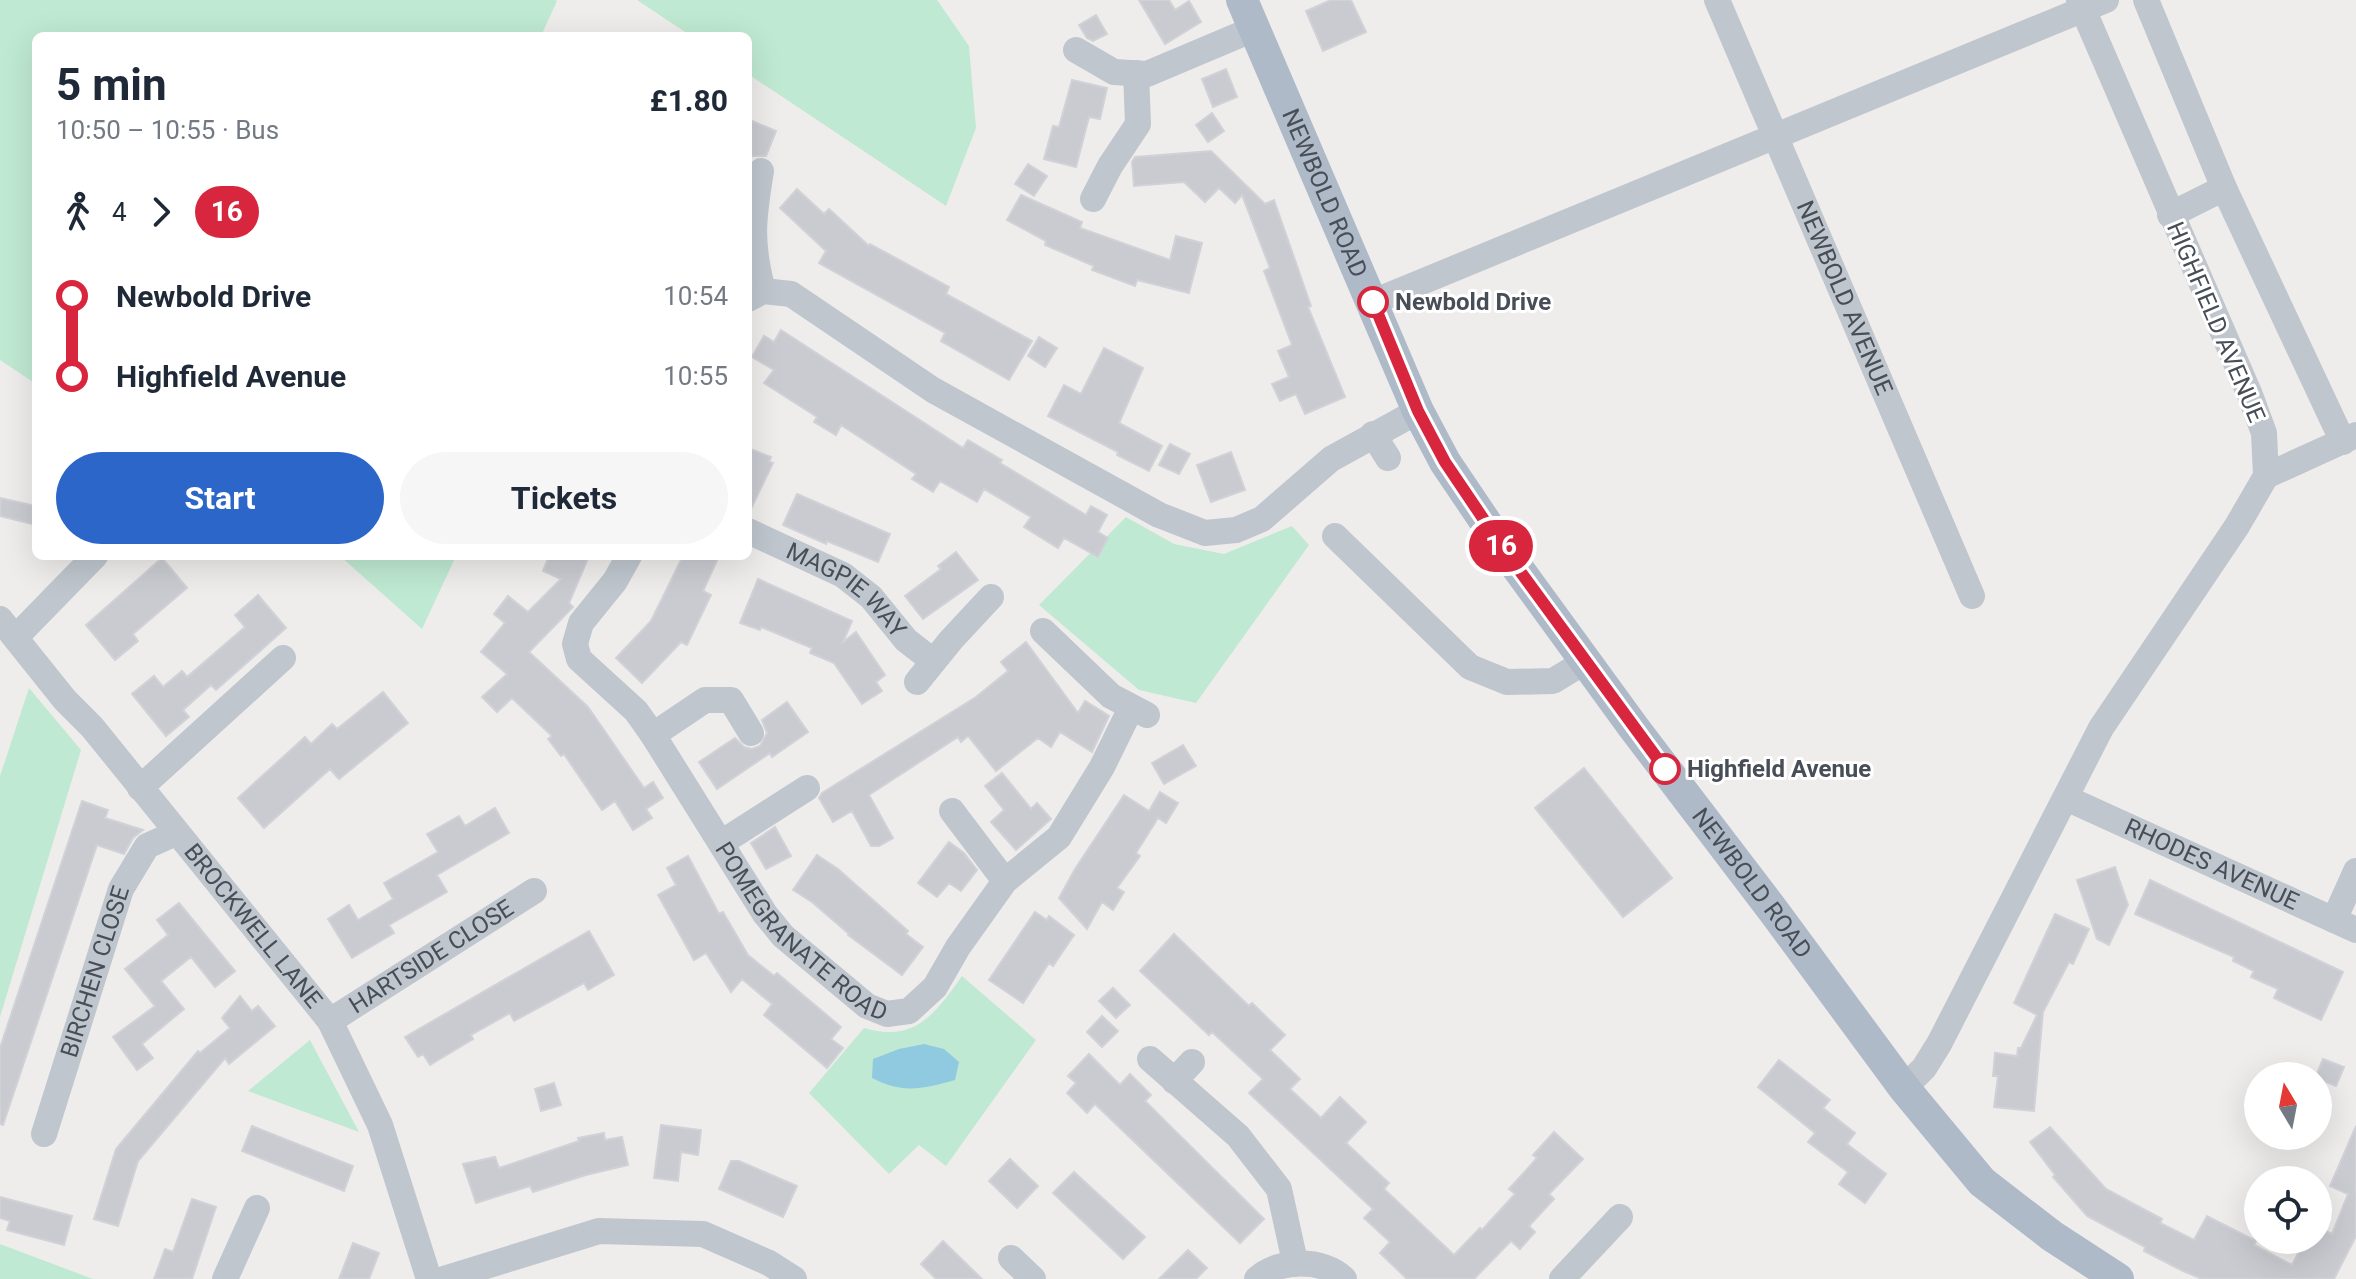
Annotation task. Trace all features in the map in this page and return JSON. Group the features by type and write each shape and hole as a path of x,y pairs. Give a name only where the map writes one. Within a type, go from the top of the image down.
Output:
{"main road":[{"name":"NEWBOLD ROAD","path":"1249,14 1418,411 1445,462 1503,548 1904,1088 1982,1182 2052,1236 2118,1279"}],"street":[{"name":"NEWBOLD AVENUE","path":"1717,0 1972,596"},
{"path":"1904,1088 1924,1068 1939,1044 2101,728 2237,526 2266,476 2350,438 2224,188 2146,0"},
{"path":"1373,302 2089,3"},
{"name":"HIGHFIELD AVENUE","path":"2089,3 2170,215 2264,433 2266,476"},
{"path":"1076,50 1114,72 1147,74 1249,14"},
{"path":"1093,199 1110,166 1138,124 1136,73"},
{"path":"761,171 753,221 756,295 791,294 933,390 1159,515 1205,533 1236,530 1262,519 1331,459 1418,411"},
{"path":"2170,215 2224,188"},
{"path":"1373,434 1388,458"},
{"name":"MAGPIE WAY","path":"752,533 843,575 871,597 906,640 933,661"},
{"path":"1335,536 1470,667 1507,682 1553,681 1586,661"},
{"path":"8,628 90,560"},
{"name":"POMEGRANATE ROAD","path":"627,560 615,581 581,623 575,644 579,659 636,711 765,914 783,936 867,1006 887,1014 909,1011 935,987 958,947 1005,881 1059,837 1102,767 1130,707 1043,631"},
{"path":"917,682 991,597"},
{"name":"BROCKWELL LANE","path":"8,628 330,1021 380,1125 429,1279"},
{"path":"140,788 283,658"},
{"path":"653,735 705,700 731,700 751,733"},
{"path":"721,843 807,788"},
{"name":"RHODES AVENUE","path":"2066,798 2345,925"},
{"path":"952,811 1005,881"},
{"name":"BIRCHEN CLOSE","path":"44,1134 121,889 147,846 176,833"},
{"path":"2345,925 2356,871"},
{"name":"HARTSIDE CLOSE","path":"330,1021 534,891"},
{"path":"1150,1059 1238,1136 1279,1189 1295,1262"},
{"path":"1174,1081 1192,1062"},
{"path":"225,1279 257,1208"},
{"path":"1562,1279 1620,1217"},
{"path":"444,1279 599,1231 703,1234 769,1263 791,1278"},
{"path":"1011,1258 1033,1279"},
{"path":"1257,1279 1295,1262 1336,1271 1344,1279"}],"green space":[{"path":"0,0 557,1 543,32 32,32 32,381 0,360"},
{"path":"637,0 937,0 969,46 976,128 946,206 752,77 752,32 685,32"},
{"path":"1126,517 1174,544 1224,554 1292,526 1309,545 1196,703 1139,690 1039,605"},
{"path":"344,560 454,560 422,629"},
{"path":"29,688 81,750 0,1017 0,776"},
{"path":"962,976 1036,1040 946,1166 919,1145 889,1174 809,1093 864,1028 897,1032 922,1022"},
{"path":"310,1040 359,1132 248,1091"},
{"path":"0,1244 93,1279 0,1279"}],"water":[{"path":"924,1044 944,1049 959,1062 955,1080 933,1086 903,1088 872,1078 873,1059"}],"building":[{"path":"1139,0 1169,0 1175,10 1189,1 1201,22 1165,44"},
{"path":"1331,0 1351,0 1366,32 1323,51 1306,11"},
{"path":"1096,15 1107,34 1093,41 1087,38 1079,25"},
{"path":"1226,69 1237,97 1213,107 1202,79"},
{"path":"1072,80 1107,88 1100,119 1089,117 1076,167 1044,159 1053,126 1059,127"},
{"path":"1212,113 1224,131 1208,142 1196,125"},
{"path":"752,121 776,131 766,156 752,156"},
{"path":"1211,151 1265,204 1274,200 1311,306 1308,307 1345,397 1305,414 1296,394 1280,401 1272,384 1289,377 1278,351 1292,345 1264,271 1270,268 1242,195 1235,203 1219,188 1205,202 1184,182 1134,186 1132,162 1135,157"},
{"path":"1028,164 1047,176 1034,196 1015,184"},
{"path":"797,189 824,214 829,209 869,246 949,287 946,294 1032,341 1009,380 941,341 945,333 819,263 826,251 780,208"},
{"path":"1021,195 1082,222 1080,228 1170,260 1176,236 1202,243 1189,293 1137,280 1135,286 1092,270 1094,266 1045,245 1046,241 1007,220"},
{"path":"781,330 963,448 968,440 1086,515 1091,506 1107,515 1098,532 1108,538 1098,557 1064,538 1058,548 1024,527 1031,517 984,489 977,502 940,481 933,492 912,479 916,474 841,425 836,435 814,422 817,417 764,383 774,370 752,357 764,336 774,342"},
{"path":"1039,337 1057,348 1045,367 1028,356"},
{"path":"1104,348 1143,368 1119,423 1162,446 1149,471 1048,416 1064,385 1081,394"},
{"path":"1170,444 1190,454 1179,474 1159,465"},
{"path":"752,450 771,457 769,462 773,463 752,507"},
{"path":"1231,452 1245,490 1211,502 1197,465"},
{"path":"797,494 890,534 878,562 783,525"},
{"path":"0,498 32,505 32,524 0,516"},
{"path":"956,552 978,580 923,619 905,596 941,569 938,566"},
{"path":"160,560 164,560 187,588 133,634 138,641 115,660 86,625"},
{"path":"547,560 587,560 569,603 573,607 529,652 588,707 644,788 653,782 663,798 646,809 652,818 633,830 615,801 602,810 564,754 561,756 548,739 552,736 512,698 497,712 482,697 507,674 481,652 505,623 494,614 508,596 528,612 561,579 543,571"},
{"path":"681,560 717,560 703,591 711,595 687,645 681,642 642,683 616,658 651,621"},
{"path":"758,579 852,621 843,642 856,632 885,675 876,682 882,691 862,704 834,663 810,653 812,648 761,627 760,630 740,623"},
{"path":"258,595 286,628 216,690 211,685 183,710 189,717 166,736 132,694 154,676 163,687 182,671 187,677 245,627 235,615"},
{"path":"1026,642 1078,713 1085,701 1109,716 1092,752 1060,732 1051,747 1038,738 996,771 968,736 961,742 958,737 869,795 893,838 879,846 871,846 852,811 833,822 819,798 822,793 976,697 1008,671 1001,662"},
{"path":"383,692 408,723 339,779 330,769 264,828 238,798 305,737 311,744 332,724 337,729"},
{"path":"787,702 808,732 717,789 699,762 735,738 744,747 752,749 760,746 767,733 762,720"},
{"path":"1183,745 1196,766 1164,784 1152,763"},
{"path":"1584,768 1672,878 1623,917 1535,808"},
{"path":"1002,773 1031,809 1037,803 1051,819 1016,850 991,822 1004,810 985,786"},
{"path":"1160,792 1178,803 1166,823 1158,818 1136,853 1140,856 1117,888 1124,892 1113,910 1102,902 1087,929 1059,898 1124,795 1149,811"},
{"path":"82,801 108,810 105,818 143,830 133,838 124,854 97,845 3,1125 0,1124 0,1048"},
{"path":"495,808 509,833 437,875 447,892 389,925 394,933 352,958 328,919 349,905 358,920 393,899 384,883 438,852 427,834 459,816 465,826"},
{"path":"775,827 791,856 766,869 751,843"},
{"path":"949,842 964,853 977,870 961,891 949,883 937,897 918,883"},
{"path":"817,855 838,869 923,947 902,975 793,890"},
{"path":"688,856 719,914 723,912 748,955 774,976 777,973 841,1027 831,1039 843,1048 827,1068 764,1015 772,1004 742,979 731,992 706,953 694,960 658,895 676,885 667,868"},
{"path":"2115,867 2128,905 2109,945 2097,939 2077,880"},
{"path":"2150,880 2343,972 2321,1020 2274,998 2278,989 2251,977 2254,971 2233,961 2234,957 2135,914"},
{"path":"179,903 235,971 215,987 191,957 161,981 184,1009 142,1044 153,1058 137,1070 113,1037 155,1006 125,969 168,935 157,920"},
{"path":"1035,912 1047,920 1049,916 1074,935 1053,966 1049,963 1023,1003 989,980"},
{"path":"2055,914 2089,929 2073,964 2069,962 2043,1012 2034,1111 1994,1107 1998,1076 1993,1076 1995,1053 2017,1056 2018,1048 2021,1048 2037,1015 2014,1003"},
{"path":"589,931 614,975 588,990 584,983 514,1021 510,1013 471,1035 473,1039 430,1065 423,1054 418,1057 405,1037"},
{"path":"1174,934 1249,1006 1252,1003 1285,1035 1270,1050 1300,1079 1290,1089 1321,1118 1340,1097 1366,1122 1346,1143 1389,1183 1384,1189 1454,1255 1515,1194 1509,1189 1537,1158 1533,1155 1554,1132 1583,1159 1549,1194 1554,1199 1529,1226 1535,1232 1520,1249 1511,1241 1474,1279 1407,1279 1380,1253 1390,1242 1364,1218 1373,1209 1249,1093 1263,1079 1212,1032 1209,1035 1140,971"},
{"path":"1113,988 1130,1005 1116,1018 1099,1001"},
{"path":"240,996 252,1011 258,1006 275,1026 229,1064 225,1058 138,1161 118,1226 94,1219 116,1149 198,1051 200,1053 230,1028 222,1018"},
{"path":"1102,1016 1118,1031 1102,1047 1087,1032"},
{"path":"1089,1054 1120,1085 1130,1074 1151,1095 1145,1101 1264,1219 1240,1243 1095,1104 1087,1113 1067,1093 1076,1083 1068,1076"},
{"path":"1779,1060 1830,1100 1823,1108 1855,1133 1847,1144 1886,1174 1865,1203 1839,1184 1848,1172 1808,1142 1815,1133 1758,1087"},
{"path":"2332,1062 2344,1067 2336,1086 2332,1084"},
{"path":"554,1083 561,1105 541,1111 535,1089"},
{"path":"661,1125 701,1130 698,1155 681,1152 678,1181 654,1178"},
{"path":"252,1126 353,1166 344,1191 242,1151"},
{"path":"2356,1126 2356,1236 2334,1279 2202,1279 2144,1251 2145,1247 2087,1216 2053,1177 2055,1175 2030,1142 2050,1127 2106,1189 2162,1219 2160,1223 2194,1240 2207,1216 2244,1235 2244,1254 2271,1254 2292,1265 2298,1254 2332,1254 2332,1234 2348,1194 2332,1187"},
{"path":"604,1133 605,1140 622,1137 628,1165 533,1192 530,1186 476,1203 463,1164 495,1157 499,1168 579,1141 578,1138"},
{"path":"1010,1159 1038,1186 1017,1208 989,1181"},
{"path":"731,1161 739,1161 797,1186 783,1217 719,1189"},
{"path":"1074,1172 1145,1237 1123,1259 1053,1193"},
{"path":"0,1197 72,1216 64,1245 7,1230 10,1221 0,1218"},
{"path":"192,1199 216,1207 192,1279 154,1279 165,1249 173,1252"},
{"path":"943,1241 982,1279 936,1279 921,1264"},
{"path":"353,1243 379,1253 369,1279 339,1279"},
{"path":"1188,1250 1207,1268 1196,1279 1159,1279"}],"bus line":[{"name":"16","path":"1373,302 1418,411 1445,462 1503,548 1665,769"}],"place":[{"name":"Newbold Drive","path":"1373,302"},
{"name":"Highfield Avenue","path":"1665,769"}]}
